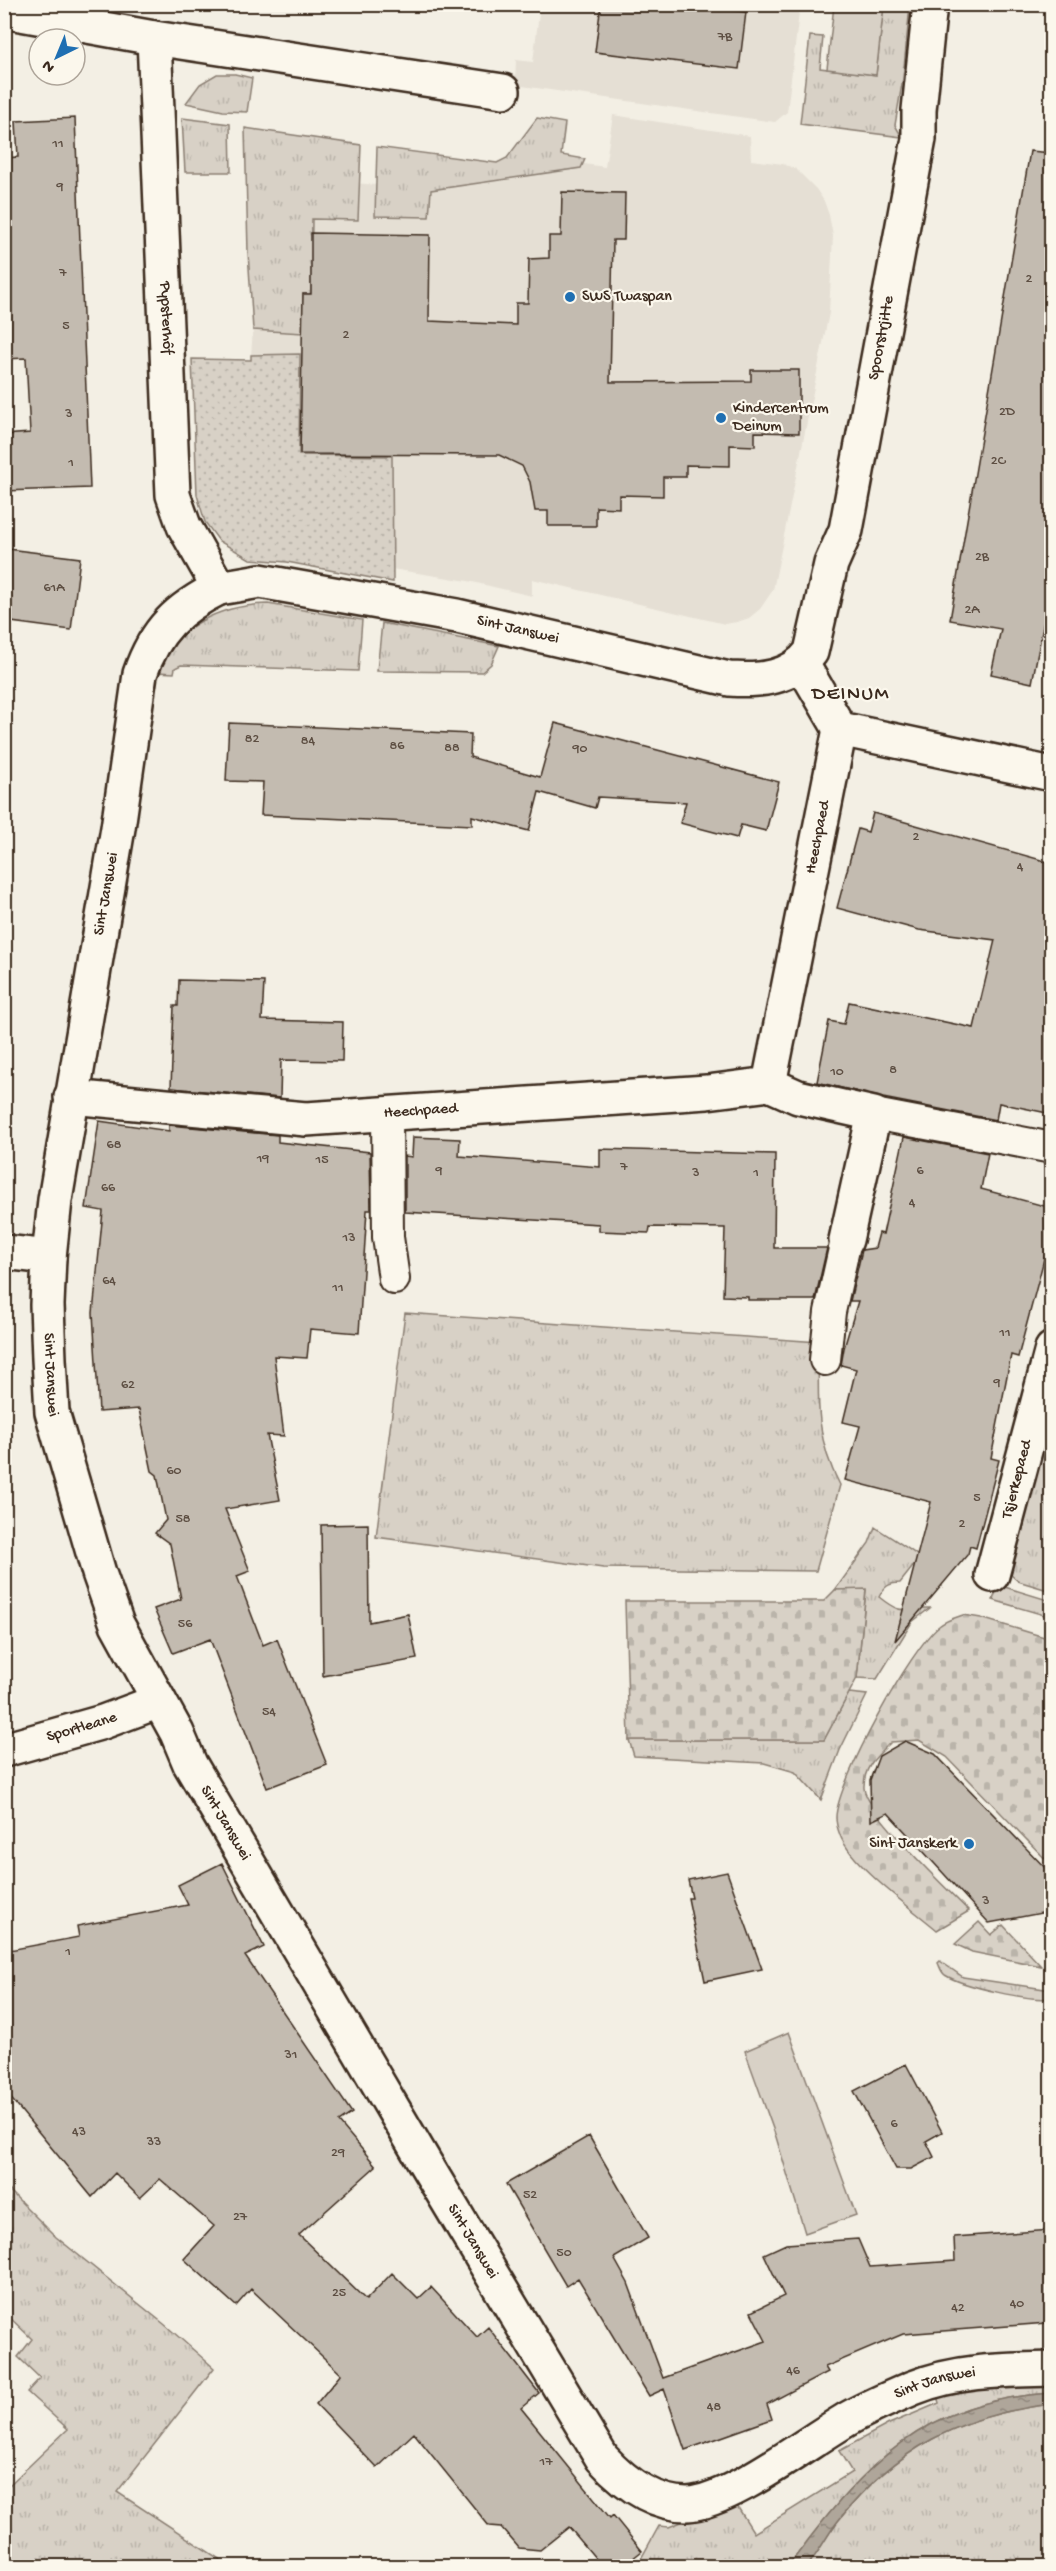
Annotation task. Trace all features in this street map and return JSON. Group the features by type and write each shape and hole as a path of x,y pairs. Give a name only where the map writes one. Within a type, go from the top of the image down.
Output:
{"street":[{"name":"Spoorstrjitte","path":"802,664 811,652 831,564 846,530 919,139 919,110 930,4"},
{"path":"4,11 154,38 503,91"},
{"name":"Pypsterhôf","path":"154,38 173,495 184,526 219,588"},
{"name":"Sint Janswei","path":"802,664 788,673 767,678 749,681 729,679 457,616 260,581 219,588 191,602 169,622 145,658 140,674 118,828 71,1097 49,1257 47,1305 52,1412 99,1573 117,1624 190,1764 424,2163 602,2458 618,2475 638,2491 663,2500 686,2504 708,2501 731,2491 851,2417 915,2387 938,2379 965,2374 1052,2368"},
{"path":"802,664 840,729 1052,774"},
{"name":"Heechpaed","path":"71,1097 306,1119 707,1092 769,1084 840,729"},
{"path":"769,1084 798,1097 874,1114 846,1240"},
{"path":"4,1252 49,1257"},
{"name":"Tsjerkepaed","path":"992,1575 1052,1349"},
{"name":"Sportleane","path":"4,1750 103,1722 159,1701"}],"lane":[{"path":"387,1113 388,1238 394,1280"},
{"path":"874,1114 1052,1148"},
{"path":"825,1360 830,1312 846,1240"}],"shaded area":[{"path":"540,5 800,5 787,112 775,122 515,85 516,60 533,62"},
{"path":"613,115 750,136 751,160 783,164 796,169 816,189 829,215 833,236 829,313 773,590 760,609 749,618 737,622 725,624 532,579 532,596 468,581 392,569 392,456 299,455 300,354 251,355 253,330 247,173 431,190 581,168 584,164 605,167"}],"green space":[{"path":"834,5 884,5 876,75 827,69"},
{"path":"884,5 910,5 903,78 895,125 902,137 800,124 810,36 823,37 820,68 876,75"},
{"path":"217,74 235,74 252,78 247,112 223,111 186,103 200,84"},
{"path":"182,118 230,124 231,172 185,172"},
{"path":"537,118 565,123 561,155 585,159 581,168 431,190 429,217 375,216 377,147 497,163 507,158"},
{"path":"245,128 361,145 358,220 312,219 311,294 303,294 303,333 253,330 248,252"},
{"path":"300,354 299,455 392,456 393,582 287,562 250,559 219,541 205,522 197,495 192,359 251,360 251,355"},
{"path":"268,604 362,620 358,671 181,665 175,668 174,673 157,672 175,642 202,621 233,608"},
{"path":"382,623 499,646 491,664 482,672 377,671"},
{"path":"405,1313 819,1342 819,1415 826,1450 840,1485 816,1571 603,1568 376,1537"},
{"path":"1051,1383 1051,1591 1018,1581 1003,1568"},
{"path":"875,1527 925,1561 940,1578 942,1586 915,1564 900,1583 885,1588 879,1597 894,1607 903,1610 930,1608 912,1622 877,1679 857,1678 866,1590 835,1590 869,1543"},
{"path":"998,1585 1051,1601 1051,1617 993,1600"},
{"path":"866,1589 857,1678 824,1740 629,1740 625,1601 824,1601 835,1590"},
{"path":"963,1615 981,1618 1051,1639 1051,1865 947,1757 919,1740 891,1742 868,1768 864,1788 868,1799 892,1832 969,1911 937,1930 883,1886 856,1859 840,1835 836,1817 849,1775 894,1687 911,1660 939,1626"},
{"path":"849,1693 867,1695 840,1750 821,1800 795,1772 764,1763 634,1756 629,1740 824,1740"},
{"path":"979,1922 991,1935 1003,1925 1041,1966 972,1952 955,1944"},
{"path":"940,1961 963,1977 1051,1990 1051,1998 1029,1998 966,1984 945,1975 938,1963"},
{"path":"789,2032 856,2215 805,2233 776,2137 745,2051"},
{"path":"5,2186 56,2237 164,2324 214,2368 117,2492 230,2566 5,2566 5,2489 68,2429 27,2392 40,2378 18,2357 32,2339 5,2313"},
{"path":"1051,2378 1051,2393 1006,2398 967,2409 932,2424 901,2443 846,2494 793,2560 792,2566 637,2566 659,2526 669,2527 734,2501 754,2533 852,2472 839,2451 889,2424 939,2403 936,2392"},
{"path":"1051,2404 1051,2566 807,2566 838,2521 860,2495 883,2473 907,2455 932,2439 987,2417"}],"water":[{"path":"1051,2393 1051,2404 987,2417 932,2439 907,2455 883,2473 860,2495 838,2521 807,2566 792,2566 793,2560 846,2494 901,2443 932,2424 967,2409 1006,2398"}],"building":[{"path":"601,4 677,4 746,12 739,69 595,52"},
{"path":"75,118 90,488 4,491 4,435 30,433 26,358 4,359 4,158 18,157 16,121"},
{"path":"1030,151 1052,153 1052,580 1032,683 991,674 1001,629 950,620"},
{"path":"562,192 625,193 624,240 613,240 610,382 751,381 751,370 799,370 799,433 755,432 755,446 730,445 730,466 686,465 686,477 663,477 663,496 619,495 619,508 596,507 596,526 548,526 548,511 535,511 530,482 522,466 499,455 300,454 303,294 311,294 311,233 430,235 429,321 516,325 516,303 528,303 529,259 549,258 549,236 561,236"},
{"path":"8,549 80,558 71,630 4,621 4,578"},
{"path":"229,723 471,734 470,757 540,777 555,723 779,782 766,831 741,825 737,838 680,823 686,802 598,797 595,808 539,792 529,831 472,816 472,825 261,815 263,782 226,781"},
{"path":"873,813 1052,863 1052,1114 999,1103 996,1120 883,1098 817,1082 829,1021 844,1024 849,1002 974,1028 995,940 919,930 837,908 858,829 868,832"},
{"path":"179,980 264,982 262,1020 343,1022 342,1061 281,1060 280,1098 171,1088 174,1006 178,1006"},
{"path":"99,1121 169,1131 169,1125 278,1135 278,1142 370,1152 371,1210 367,1210 359,1333 310,1329 307,1358 274,1356 284,1436 267,1435 280,1500 225,1509 250,1571 237,1576 263,1645 277,1639 327,1765 267,1788 210,1639 173,1653 154,1609 181,1599 170,1544 155,1533 166,1520 157,1475 152,1471 139,1409 99,1412 93,1313 103,1211 86,1208"},
{"path":"413,1137 460,1139 459,1156 600,1167 600,1149 775,1154 774,1248 827,1248 815,1300 748,1300 748,1297 723,1296 725,1228 650,1227 649,1233 599,1231 599,1224 405,1212 405,1156 412,1157"},
{"path":"904,1137 988,1153 981,1189 1052,1208 1052,1229 1018,1357 1011,1355 991,1458 999,1460 976,1548 970,1546 968,1554 895,1641 931,1502 845,1480 860,1426 843,1422 856,1369 841,1365 858,1301 850,1301 862,1250 875,1248 879,1233 883,1234"},
{"path":"368,1524 369,1622 408,1614 417,1659 323,1676 321,1525"},
{"name":"Sint Janskerk","path":"905,1741 935,1754 1052,1875 1052,1911 989,1923 888,1813 871,1821 870,1780 879,1756"},
{"path":"222,1863 264,1947 245,1956 352,2113 339,2122 376,2166 299,2235 366,2300 392,2273 418,2299 431,2287 477,2337 488,2327 539,2393 521,2408 610,2518 613,2515 642,2551 623,2566 602,2566 569,2527 540,2550 519,2548 501,2527 489,2526 414,2433 377,2468 316,2404 341,2374 251,2289 236,2306 184,2259 214,2226 160,2179 140,2198 115,2173 92,2197 4,2090 4,1951 79,1937 77,1926 188,1905 178,1885"},
{"path":"727,1872 762,1969 705,1981 688,1898 692,1898 688,1880"},
{"path":"906,2064 942,2132 926,2141 934,2157 911,2169 896,2169 854,2091"},
{"path":"589,2136 648,2238 614,2258 628,2283 663,2378 766,2341 751,2312 784,2296 764,2254 786,2244 858,2239 870,2267 955,2261 954,2237 1052,2230 1052,2311 1046,2311 1047,2323 903,2334 825,2367 828,2372 767,2404 772,2419 685,2450 664,2389 649,2396 578,2278 566,2286 506,2184"}],"place":[{"name":"SWS Twaspan","path":"570,297"},
{"name":"Kindercentrum Deinum","path":"721,418"},
{"name":"Sint Janskerk","path":"969,1844"}],"district":[{"name":"DEINUM","path":"851,695"}]}
